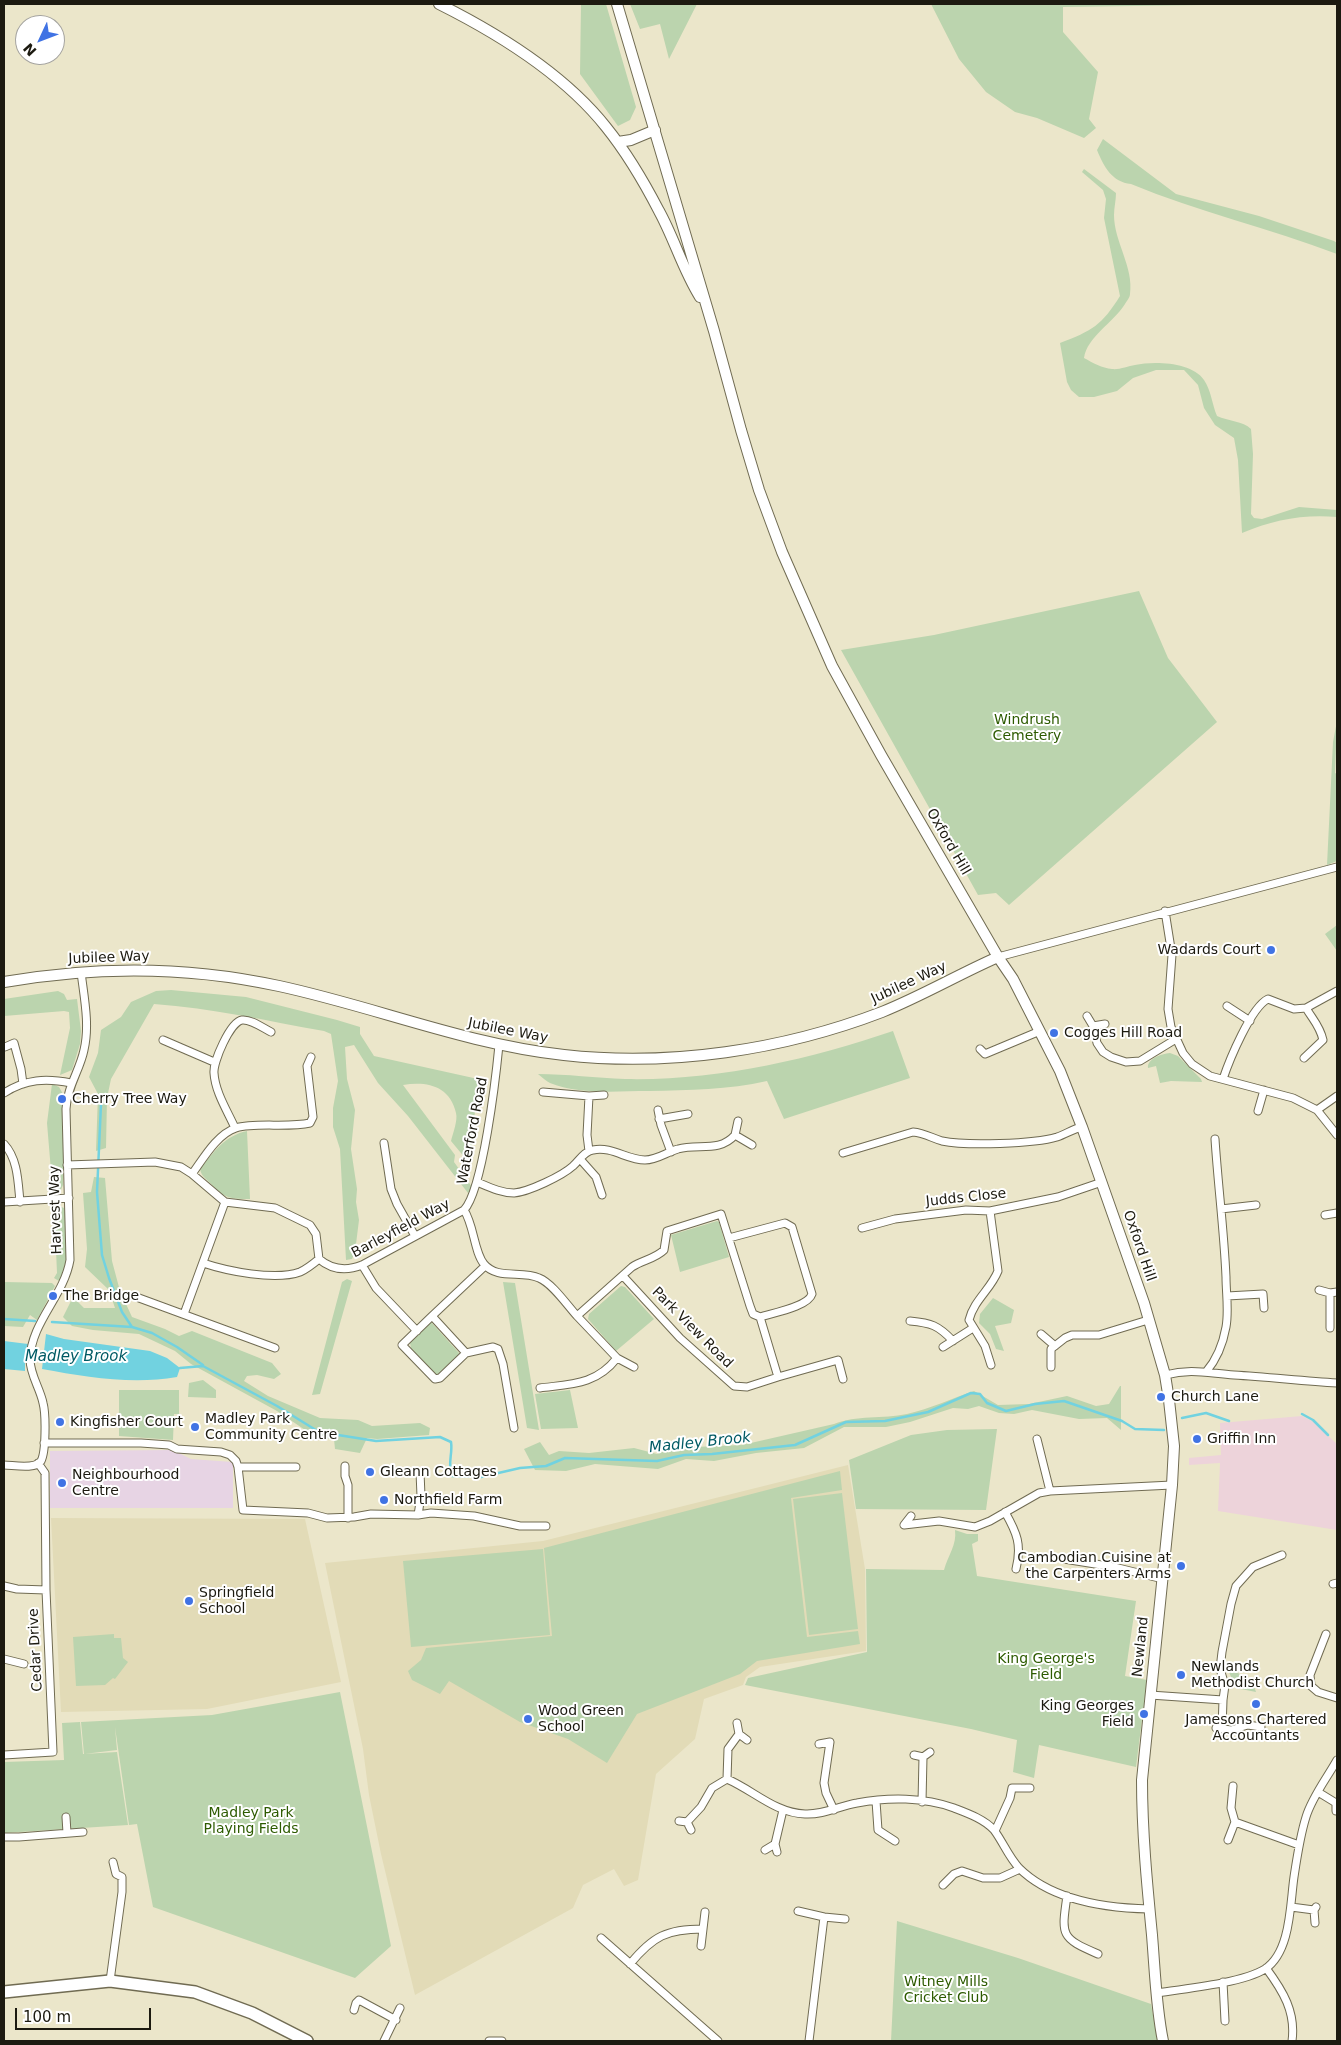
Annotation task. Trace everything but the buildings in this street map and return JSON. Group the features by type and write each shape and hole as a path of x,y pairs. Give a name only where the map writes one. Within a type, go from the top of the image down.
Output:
{"main road":[{"path":"439,4 486,29 547,71 591,110 618,142 660,211 692,284 707,308"},
{"name":"Oxford Hill","path":"617,4 759,490 782,552 832,666 998,957 1013,979 1060,1071 1102,1182 1144,1303 1165,1375"},
{"path":"618,142 630,140 655,130"},
{"name":"Jubilee Way","path":"4,982 81,972 126,970 246,980 310,993 457,1036 565,1055 621,1058 695,1056 753,1048 828,1030 880,1012 998,957"},
{"name":"Newland","path":"1163,2041 1156,1993 1143,1823 1142,1780 1172,1485 1174,1446 1165,1375"},
{"path":"4,1992 110,1981 195,1992 252,2013 308,2041"}],"street":[{"path":"998,957 1337,867"},
{"path":"1166,911 1172,954 1167,1004 1171,1027 1176,1039 1192,1064 1200,1071 1223,1080 1293,1098 1317,1110 1337,1135"},
{"name":"Harvest Way","path":"38,1463 42,1456 44,1443 44,1405 33,1375 31,1352 38,1329 69,1267 71,1248 66,1109 71,1084 82,1057 86,1035 81,972"},
{"path":"1223,1080 1230,1058 1250,1020 1264,1001 1268,999 1294,1009 1306,1008 1337,991"},
{"path":"1227,1006 1250,1020"},
{"path":"1304,1058 1323,1040 1321,1028 1313,1020 1306,1008"},
{"path":"1087,1016 1093,1026 1097,1043 1103,1052 1126,1062 1140,1061 1176,1039"},
{"path":"235,1128 216,1082 214,1062 233,1026 238,1021 248,1020 271,1032"},
{"path":"1093,1026 1105,1024"},
{"path":"980,1050 985,1054 1040,1031"},
{"path":"163,1040 214,1062"},
{"path":"5,1047 14,1043 22,1069 23,1084"},
{"name":"Waterford Road","path":"464,1210 471,1200 477,1182 488,1123 499,1044"},
{"path":"192,1174 221,1138 235,1128 310,1123 313,1117 307,1066 311,1057"},
{"path":"4,1093 23,1084 46,1079 71,1084"},
{"path":"1258,1111 1264,1090"},
{"path":"543,1092 589,1096 604,1095"},
{"path":"589,1096 587,1134 589,1151"},
{"path":"1317,1110 1337,1096"},
{"path":"658,1110 659,1119 671,1152"},
{"path":"659,1119 688,1114"},
{"path":"477,1182 501,1192 521,1191 566,1171 589,1151 606,1149 645,1160 688,1147 705,1148 719,1146 736,1135 738,1120"},
{"path":"843,1153 913,1132 924,1133 942,1141 971,1144 1046,1139 1058,1137 1069,1130 1082,1127"},
{"path":"736,1135 752,1145"},
{"path":"1206,1372 1215,1361 1226,1327 1227,1296 1215,1139"},
{"path":"384,1143 391,1189 415,1236"},
{"path":"4,1144 12,1156 17,1171 20,1202"},
{"path":"580,1159 596,1177 602,1195"},
{"path":"67,1165 154,1162 180,1167 192,1174 224,1202 275,1208 310,1225 316,1234 319,1259 299,1272 274,1275 233,1272 203,1262"},
{"name":"Judds Close","path":"862,1228 895,1219 966,1210 990,1211 1058,1196 1102,1182"},
{"path":"4,1202 69,1198"},
{"path":"184,1314 224,1202"},
{"path":"1221,1209 1256,1205"},
{"path":"464,1210 469,1217 481,1259 485,1266 499,1272 528,1274 540,1278 617,1358 634,1367"},
{"name":"Barleyfield Way","path":"319,1259 328,1265 346,1270 362,1266 464,1210"},
{"path":"990,1211 998,1271 994,1280 971,1311 969,1320 985,1346 991,1365"},
{"path":"1325,1214 1337,1213"},
{"path":"577,1316 642,1261 654,1257 664,1250 667,1231 721,1214 753,1314 760,1317 805,1303 811,1298 812,1294 792,1226 785,1223 729,1238"},
{"path":"362,1266 376,1288 416,1331"},
{"path":"485,1266 402,1346 435,1379 440,1378 466,1353 493,1347 498,1349 503,1364 514,1428"},
{"name":"Park View Road","path":"624,1276 680,1338 734,1386 747,1387 778,1377"},
{"path":"1320,1290 1334,1292 1330,1328"},
{"path":"1227,1296 1263,1294 1264,1308"},
{"path":"139,1298 275,1348"},
{"path":"432,1316 466,1353"},
{"path":"760,1317 778,1377 837,1357 843,1379"},
{"path":"1051,1367 1051,1349 1072,1335 1099,1334 1148,1320"},
{"path":"910,1322 930,1323 943,1330 953,1340"},
{"path":"943,1347 973,1328"},
{"path":"1042,1334 1055,1346"},
{"path":"540,1388 594,1378 617,1358"},
{"path":"1165,1375 1180,1371 1196,1370 1337,1383"},
{"path":"1037,1439 1050,1491"},
{"path":"44,1443 141,1442 169,1445 177,1449 226,1453 236,1461 238,1467 243,1510 308,1513 327,1518 348,1518 371,1514 418,1515 432,1513 474,1516 520,1526 546,1526"},
{"path":"4,1465 30,1466 38,1463 45,1474 46,1590"},
{"path":"345,1466 345,1476 348,1485 348,1518"},
{"path":"238,1467 296,1467"},
{"path":"418,1515 421,1496 420,1472"},
{"path":"910,1516 904,1525 939,1521 975,1527 1039,1493 1172,1485"},
{"path":"1005,1512 1012,1524 1018,1543 1020,1554 1016,1569"},
{"path":"1262,1727 1248,1725 1231,1730 1219,1729 1225,1684 1220,1669 1229,1611 1236,1586 1253,1567 1282,1555"},
{"path":"1064,1559 1114,1567 1163,1579"},
{"name":"Cedar Drive","path":"4,1586 17,1589 46,1590 54,1752 4,1755"},
{"path":"1326,1634 1310,1675 1311,1686 1318,1692 1337,1698"},
{"path":"4,1659 24,1664"},
{"path":"1150,1695 1223,1700"},
{"path":"737,1723 739,1734 747,1740"},
{"path":"727,1779 728,1749 739,1734"},
{"path":"819,1744 830,1742 824,1783 826,1793 834,1810"},
{"path":"914,1755 926,1755 922,1802"},
{"path":"1156,1993 1223,1982 1255,1974 1266,1968 1274,1960 1282,1944 1291,1907 1293,1878 1307,1815 1337,1760"},
{"path":"727,1779 752,1791 783,1810 804,1814 816,1814 856,1803 895,1798 938,1803 986,1823 995,1831 1009,1857 1020,1869 1039,1884 1067,1896 1112,1907 1150,1909"},
{"path":"687,1822 701,1807 712,1788 727,1779"},
{"path":"1228,1840 1235,1822 1231,1808 1233,1786"},
{"path":"995,1831 1010,1798 1012,1788 1030,1788"},
{"path":"1318,1792 1336,1802 1336,1812"},
{"path":"876,1801 878,1830 884,1836 895,1841"},
{"path":"765,1850 776,1848 783,1810"},
{"path":"66,1817 67,1833"},
{"path":"678,1821 687,1822"},
{"path":"687,1822 691,1830"},
{"path":"1235,1822 1299,1845"},
{"path":"4,1837 83,1832"},
{"path":"110,1981 122,1892 122,1877 116,1874 113,1862"},
{"path":"942,1885 954,1874 962,1871 983,1878 1000,1878 1020,1869"},
{"path":"1067,1896 1064,1924 1067,1937 1074,1943 1098,1954"},
{"path":"1291,1907 1315,1908 1315,1923"},
{"path":"701,1946 706,1912"},
{"path":"798,1912 824,1917 845,1918"},
{"path":"809,2041 824,1917"},
{"path":"630,1964 647,1944 657,1937 683,1929 703,1929"},
{"path":"601,1938 718,2041"},
{"path":"1266,1968 1286,1998 1292,2014 1292,2041"},
{"path":"1223,1982 1225,2021"},
{"path":"354,2010 359,2000 396,2020"},
{"path":"384,2041 396,2020 400,2008"},
{"path":"489,2041 502,2041"}],"shaded area":[{"path":"1302,1416 1312,1421 1337,1444 1337,1530 1218,1511 1220,1463 1189,1465 1189,1458 1221,1455 1220,1423"},
{"path":"173,1450 191,1459 233,1462 233,1508 50,1508 50,1451"},
{"name":"Wood Green School","path":"848,1465 865,1569 866,1651 760,1667 746,1677 743,1685 704,1699 695,1739 656,1774 638,1880 624,1886 614,1869 583,1885 573,1908 415,1995 381,1854 369,1795 363,1749 325,1563 543,1541"},
{"name":"Springfield School","path":"51,1518 305,1519 341,1682 207,1709 61,1712"}],"green space":[{"path":"581,4 606,4 636,107 630,120 618,126 580,74"},
{"path":"630,4 697,4 669,59 660,24 640,29"},
{"path":"931,4 1275,4 1063,7 1063,32 1098,72 1089,119 1096,128 1084,138 1037,118 1015,112 986,92 959,59"},
{"path":"1103,139 1176,194 1259,216 1334,241 1337,243 1337,254 1124,183 1110,173 1097,150"},
{"path":"1084,169 1116,193 1115,225 1127,264 1130,295 1120,311 1090,343 1084,358 1112,369 1162,363 1182,366 1198,374 1208,388 1217,416 1244,424 1251,429 1253,454 1251,514 1254,518 1262,519 1299,507 1337,510 1337,517 1312,516 1288,519 1242,533 1238,460 1234,438 1215,425 1204,408 1198,385 1184,370 1156,370 1133,378 1117,391 1094,397 1079,397 1071,390 1067,382 1060,343 1080,335 1095,326 1108,314 1120,296 1104,218 1106,199 1103,190 1082,172"},
{"name":"Windrush Cemetery","path":"1139,591 1168,658 1217,722 1009,905 996,893 978,895 841,650 934,635"},
{"path":"1337,721 1335,773 1337,774 1337,861 1327,865 1333,742"},
{"path":"1337,925 1337,951 1325,934"},
{"path":"171,990 246,997 337,1020 360,1027 360,1034 374,1056 478,1079 470,1164 451,1141 456,1116 449,1097 443,1091 429,1085 403,1085 455,1155 454,1162 472,1187 468,1193 408,1116 378,1083 354,1045 345,1047 347,1079 355,1110 351,1149 359,1220 355,1252 352,1259 346,1260 340,1149 333,1127 333,1108 338,1081 331,1034 324,1031 197,1008 154,1004 111,1079 107,1098 106,1148 96,1151 98,1094 89,1077 98,1053 101,1030 121,1017 131,1002 156,991"},
{"path":"58,991 64,994 67,1000 77,999 81,1031 80,1044 72,1070 60,1075 70,1028 69,1012 4,1016 4,999"},
{"path":"893,1031 910,1078 784,1119 767,1081 708,1089 599,1092 562,1087 550,1083 538,1074 659,1079 727,1072 761,1067 828,1051"},
{"path":"1170,1053 1178,1056 1202,1082 1171,1081 1160,1083 1156,1066 1148,1068 1148,1065 1155,1058"},
{"path":"52,1084 59,1087 63,1094 63,1185 60,1192 53,1195 47,1123"},
{"path":"247,1131 250,1199 231,1198 214,1187 203,1176 200,1169 226,1141 239,1133"},
{"path":"94,1177 105,1178 112,1261 120,1291 132,1317 179,1336 192,1331 272,1363 281,1374 274,1379 257,1375 247,1376 244,1381 268,1396 320,1418 358,1420 372,1426 420,1423 430,1428 429,1435 367,1438 360,1453 335,1449 334,1439 317,1438 277,1411 191,1364 175,1351 139,1334 72,1326 63,1317 73,1297 84,1308 115,1308 109,1290 85,1267 87,1249 83,1193 91,1192"},
{"path":"54,1204 64,1208 68,1235 67,1254 63,1273 59,1281 54,1278 57,1273"},
{"path":"719,1222 729,1257 680,1272 671,1235"},
{"path":"347,1279 352,1281 320,1394 312,1395 342,1282"},
{"path":"4,1282 52,1283 55,1286 37,1320 30,1315 23,1327 4,1326"},
{"path":"503,1282 515,1283 539,1430 527,1428"},
{"path":"621,1286 625,1287 654,1319 616,1351 588,1319 589,1314"},
{"path":"993,1298 1014,1310 1011,1323 995,1326 1004,1351 996,1349 990,1334 979,1323 980,1314"},
{"path":"431,1322 459,1353 456,1360 442,1372 435,1375 411,1348 410,1343"},
{"path":"203,1380 216,1390 216,1398 188,1397 189,1383"},
{"path":"1120,1386 1121,1430 1107,1418 1079,1419 1032,1410 1014,1414 999,1413 979,1406 968,1409 953,1408 910,1422 886,1427 844,1427 804,1448 756,1453 714,1461 686,1459 658,1469 595,1464 566,1471 535,1470 524,1449 540,1442 549,1455 559,1451 589,1453 634,1448 657,1454 671,1448 742,1445 851,1419 907,1414 974,1391 998,1405 1029,1404 1067,1396 1096,1406 1109,1404"},
{"path":"119,1390 179,1390 179,1414 174,1414 173,1440 119,1436"},
{"path":"570,1390 578,1428 541,1429 535,1394"},
{"path":"997,1429 986,1510 856,1509 849,1460 911,1435 947,1430"},
{"path":"840,1471 842,1490 791,1498 807,1637 858,1631 860,1644 757,1661 740,1674 637,1714 607,1763 568,1739 520,1722 449,1681 440,1694 412,1680 408,1671 421,1660 426,1648 552,1636 544,1548"},
{"path":"842,1493 858,1629 809,1635 793,1499"},
{"name":"King George's Field","path":"955,1530 967,1534 978,1534 978,1541 972,1544 977,1576 1136,1601 1125,1676 1147,1680 1136,1767 1039,1745 1034,1778 1013,1772 1017,1740 971,1729 745,1685 748,1678 867,1652 866,1569 944,1570 953,1545"},
{"path":"543,1549 550,1635 411,1647 403,1561"},
{"path":"114,1634 114,1638 121,1638 123,1658 128,1662 115,1679 113,1678 105,1685 76,1686 73,1637"},
{"path":"1229,1667 1253,1683 1256,1692 1236,1688 1228,1670"},
{"name":"Madley Park Playing Fields","path":"340,1692 391,1946 355,1978 153,1907 137,1824 129,1825 115,1727 117,1750 84,1754 81,1722 212,1715"},
{"path":"80,1722 83,1754 117,1752 128,1825 4,1833 4,1762 64,1760 62,1723"},
{"name":"Witney Mills Cricket Club","path":"897,1921 1018,1958 1151,2004 1158,2041 891,2041"}],"water":[{"name":"Madley Brook","path":"46,1334 64,1339 150,1351 167,1358 180,1368 177,1377 143,1380 109,1379 42,1369"},
{"name":"Madley Brook","path":"4,1341 28,1344 25,1356 25,1371 4,1369"}],"waterway":[{"path":"101,1104 97,1192 102,1255 122,1312 132,1327 152,1333 203,1365"},
{"name":"Madley Brook","path":"4,1319 35,1321"},
{"name":"Madley Brook","path":"52,1322 132,1327"},
{"name":"Madley Brook","path":"180,1368 203,1366 277,1406 319,1432 376,1441 440,1437 451,1442 450,1467 452,1476 481,1477 520,1468 546,1466 565,1458 657,1461 684,1455 712,1454 795,1445 846,1422 885,1421 928,1412 971,1393 980,1394 987,1403 1006,1411 1035,1404 1064,1401 1122,1421 1135,1429 1164,1430"},
{"name":"Madley Brook","path":"1182,1418 1206,1413 1229,1421"},
{"name":"Madley Brook","path":"1302,1414 1313,1420 1328,1435"}],"place":[{"name":"Wadards Court","path":"1271,950"},
{"name":"Cogges Hill Road","path":"1054,1033"},
{"name":"Cherry Tree Way","path":"62,1099"},
{"name":"The Bridge","path":"53,1296"},
{"name":"Church Lane","path":"1161,1397"},
{"name":"Kingfisher Court","path":"60,1422"},
{"name":"Madley Park Community Centre","path":"195,1427"},
{"name":"Griffin Inn","path":"1197,1439"},
{"name":"Gleann Cottages","path":"370,1472"},
{"name":"Neighbourhood Centre","path":"62,1483"},
{"name":"Northfield Farm","path":"384,1500"},
{"name":"Cambodian Cuisine at the Carpenters Arms","path":"1181,1566"},
{"name":"Springfield School","path":"189,1601"},
{"name":"Newlands Methodist Church","path":"1181,1675"},
{"name":"Jamesons Chartered Accountants","path":"1256,1704"},
{"name":"King Georges Field","path":"1144,1714"},
{"name":"Wood Green School","path":"528,1719"}]}
